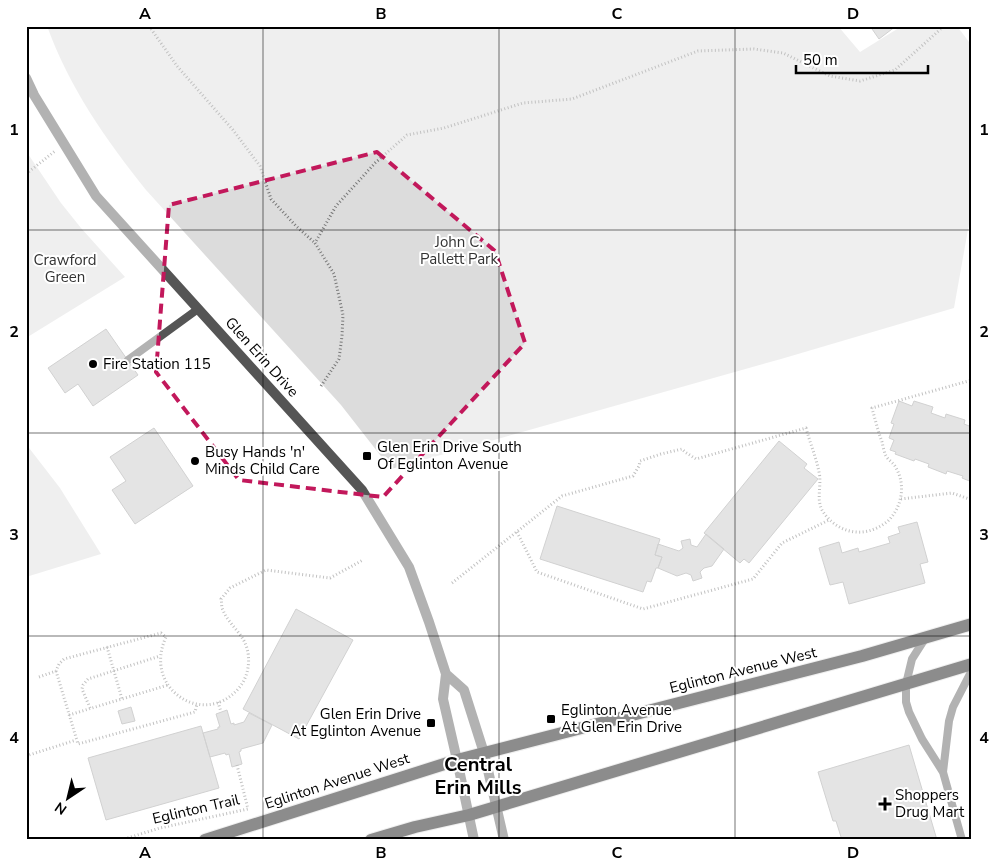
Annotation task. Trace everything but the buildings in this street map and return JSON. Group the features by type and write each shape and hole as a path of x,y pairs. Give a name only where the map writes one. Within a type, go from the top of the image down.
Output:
{"main road":[{"name":"Eglinton Avenue West","path":"205,840 458,760 852,659 972,624"},
{"path":"372,840 469,814 972,664"}],"street":[{"name":"Glen Erin Drive","path":"26,78 34,95 96,196 362,490 408,567 446,674 443,700 458,760 474,840"},
{"name":"Glen Erin Drive","path":"446,674 464,690 484,753 504,840"}],"lane":[{"path":"128,360 198,309"},
{"path":"926,638 912,659 906,684 906,702 922,739 943,772 962,840"},
{"path":"943,772 952,707 972,670"}],"path":[{"path":"149,26 177,66 233,130 260,166 271,200 315,243 334,274 344,316 342,336 339,359 321,386"},
{"path":"315,243 336,206 375,163 407,135 444,128 523,103 572,99 698,50 754,49 783,53 830,76 860,81 895,70 944,26"},
{"path":"26,174 64,144"},
{"path":"452,583 562,496 633,476 640,461 682,449 696,459 806,428 820,474 819,502 829,520 847,530 857,532 881,526 892,517 901,499 902,490 896,468 886,456 872,408 972,380"},
{"path":"901,499 952,493 972,500"},
{"path":"517,532 536,572 643,609 753,579 782,543 829,520"},
{"path":"197,704 195,712 78,744 56,671 64,659 161,633 166,637 160,656 163,676 168,685 182,699 197,704 218,702 230,696 238,689 248,670 249,660 243,639 222,609 221,599 230,588 266,570 330,578 363,560"},
{"path":"107,647 122,698"},
{"path":"90,708 82,689 88,679 160,656"},
{"path":"39,677 56,671"},
{"path":"69,715 168,685"},
{"path":"218,702 222,712"},
{"path":"26,756 76,740"},
{"name":"Eglinton Trail","path":"122,840 160,828 248,809 237,765"}],"highlighted area":[{"path":"377,152 495,251 525,343 383,497 239,480 156,372 169,205"}],"green space":[{"name":"John C. Pallett Park","path":"47,26 838,26 860,52 902,26 957,26 972,46 972,207 954,308 391,469 341,405 146,190 131,171 77,92"},
{"name":"Crawford Green","path":"26,151 61,203 125,277 26,338"},
{"path":"26,444 60,488 101,554 26,577"}],"place":[{"name":"Fire Station 115","path":"93,364"},
{"name":"Glen Erin Drive South Of Eglinton Avenue","path":"367,456"},
{"name":"Busy Hands 'n' Minds Child Care","path":"195,461"},
{"name":"Eglinton Avenue At Glen Erin Drive","path":"551,719"},
{"name":"Glen Erin Drive At Eglinton Avenue","path":"431,723"},
{"name":"Shoppers Drug Mart","path":"885,804"}],"district":[{"name":"Central Erin Mills","path":"478,776"}]}
